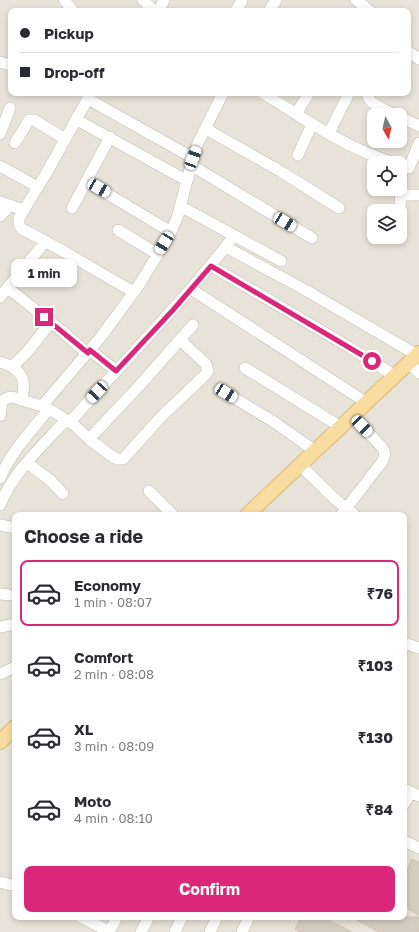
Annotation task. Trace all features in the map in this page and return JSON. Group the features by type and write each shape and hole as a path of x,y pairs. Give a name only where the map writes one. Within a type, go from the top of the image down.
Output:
{"main road":[{"path":"250,512 415,357"},
{"path":"0,742 12,730"}],"street":[{"path":"64,0 71,8"},
{"path":"143,0 151,8"},
{"path":"356,0 366,8"},
{"path":"134,292 90,268 46,241 22,229 18,222 77,120 89,96 312,238"},
{"path":"0,478 8,462 45,408 134,292 171,232 175,223 192,161 220,96"},
{"path":"268,96 312,124 358,150 376,156"},
{"path":"296,114 307,96"},
{"path":"329,133 348,96"},
{"path":"366,96 367,99 383,108"},
{"path":"0,134 10,108"},
{"path":"15,143 29,120 34,120 65,139"},
{"path":"77,120 186,180"},
{"path":"407,120 419,126"},
{"path":"298,155 312,124"},
{"path":"206,129 339,208"},
{"path":"72,208 110,137"},
{"path":"407,163 419,143"},
{"path":"0,166 38,187"},
{"path":"86,181 171,232"},
{"path":"407,195 419,195"},
{"path":"0,216 5,204 24,210"},
{"path":"180,206 281,261"},
{"path":"118,230 157,254"},
{"path":"0,505 10,484 27,463 116,371 191,289 234,236"},
{"path":"0,297 46,241"},
{"path":"226,247 307,291 415,357 419,373"},
{"path":"211,266 349,347 395,376"},
{"path":"8,288 89,352 116,371"},
{"path":"191,289 367,403"},
{"path":"12,367 28,351 51,322"},
{"path":"89,438 132,394 193,325"},
{"path":"0,416 4,399 12,397 45,408 68,421 117,459 123,459 161,416 205,376 208,371 206,364 180,340"},
{"path":"0,362 12,367 23,379 24,390 21,400"},
{"path":"245,368 340,427"},
{"path":"226,393 274,422 315,451"},
{"path":"349,512 382,462 385,455 385,450 352,416"},
{"path":"27,463 50,480 63,494"},
{"path":"300,465 347,512"},
{"path":"149,491 169,512"},
{"path":"0,518 12,521"},
{"path":"0,525 12,527"},
{"path":"0,627 12,625"},
{"path":"407,644 419,648"},
{"path":"407,651 419,655"},
{"path":"0,674 12,668"},
{"path":"407,842 419,848"},
{"path":"0,882 12,885"},
{"path":"87,920 109,932 115,920"},
{"path":"141,932 148,920"},
{"path":"175,932 181,920"},
{"path":"210,932 216,920"},
{"path":"242,932 248,920"}],"shaded area":[{"path":"0,0 419,0 419,932 0,932"}],"building":[{"path":"412,859 419,862 419,915 407,909 407,870"},
{"path":"407,917 419,917 419,932 379,932 357,920 407,920"},
{"path":"300,920 329,920 352,932 300,932 295,929"}],"route":[{"path":"44,317 88,353 90,350 116,371 173,310 211,266 372,361"}]}
